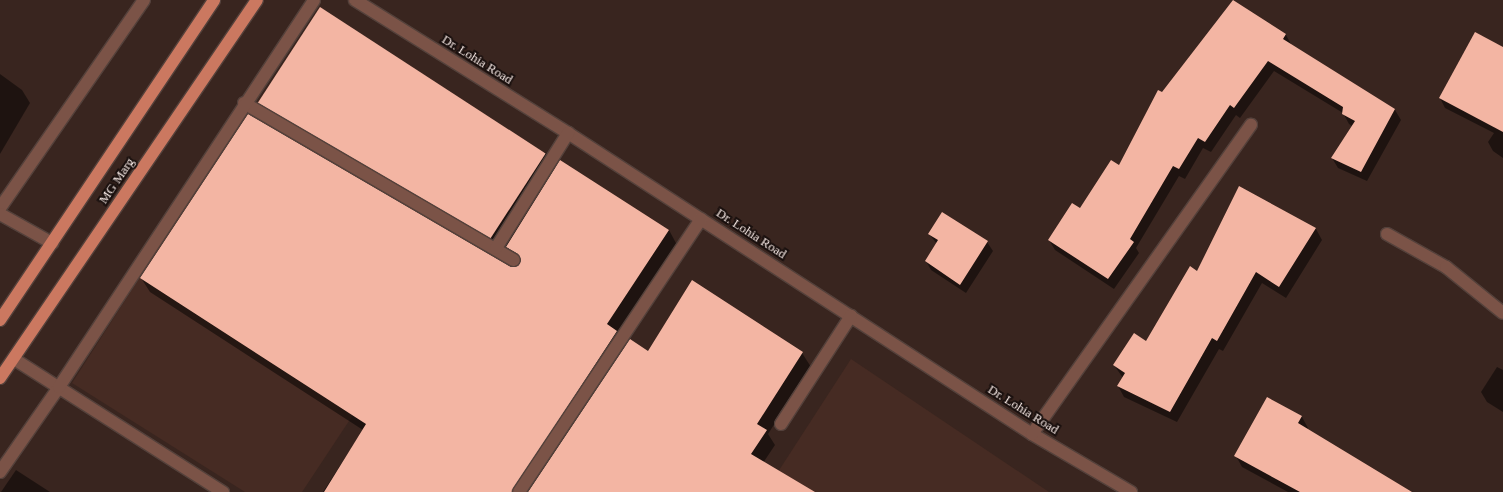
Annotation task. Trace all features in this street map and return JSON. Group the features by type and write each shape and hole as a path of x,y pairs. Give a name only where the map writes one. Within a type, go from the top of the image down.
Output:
{"main road":[{"name":"MG Marg","path":"0,320 214,0"},
{"name":"MG Marg","path":"0,378 258,0"}],"street":[{"path":"0,208 144,0"},
{"path":"0,472 59,387 244,103 314,0"},
{"name":"Dr. Lohia Road","path":"355,0 568,133 1032,434 1131,492"},
{"path":"244,103 496,248 514,260"},
{"path":"1032,434 1251,125"},
{"path":"496,248 568,133"},
{"path":"0,214 52,243"},
{"path":"519,492 701,219"},
{"path":"1387,234 1446,267 1503,313"},
{"path":"781,424 851,316"},
{"path":"14,359 223,492"}],"shaded area":[{"path":"140,277 353,415 302,492 245,492 72,383"},
{"path":"851,359 1049,492 765,492"}],"building":[{"path":"1233,0 1286,34 1283,39 1395,109 1361,172 1331,158 1355,121 1342,114 1343,107 1268,61 1234,108 1230,105 1205,142 1198,138 1179,169 1173,166 1130,239 1134,242 1108,279 1048,240 1072,203 1080,208 1111,160 1119,165 1158,90 1162,92"},
{"path":"320,7 546,154 483,250 257,103"},
{"path":"1475,32 1503,47 1503,132 1439,98"},
{"path":"248,114 511,267 518,266 521,260 518,254 506,247 560,160 669,230 607,324 617,331 512,492 324,492 366,424 140,278"},
{"path":"1239,186 1316,228 1279,287 1256,272 1217,341 1212,338 1170,412 1117,386 1125,373 1113,365 1134,333 1146,341 1190,266 1197,271"},
{"path":"942,212 988,241 960,285 925,261 938,240 928,234"},
{"path":"692,280 803,352 757,424 767,430 751,454 815,492 528,492 630,339 648,351"},
{"path":"1267,397 1302,416 1298,423 1412,492 1300,492 1234,456"}]}
